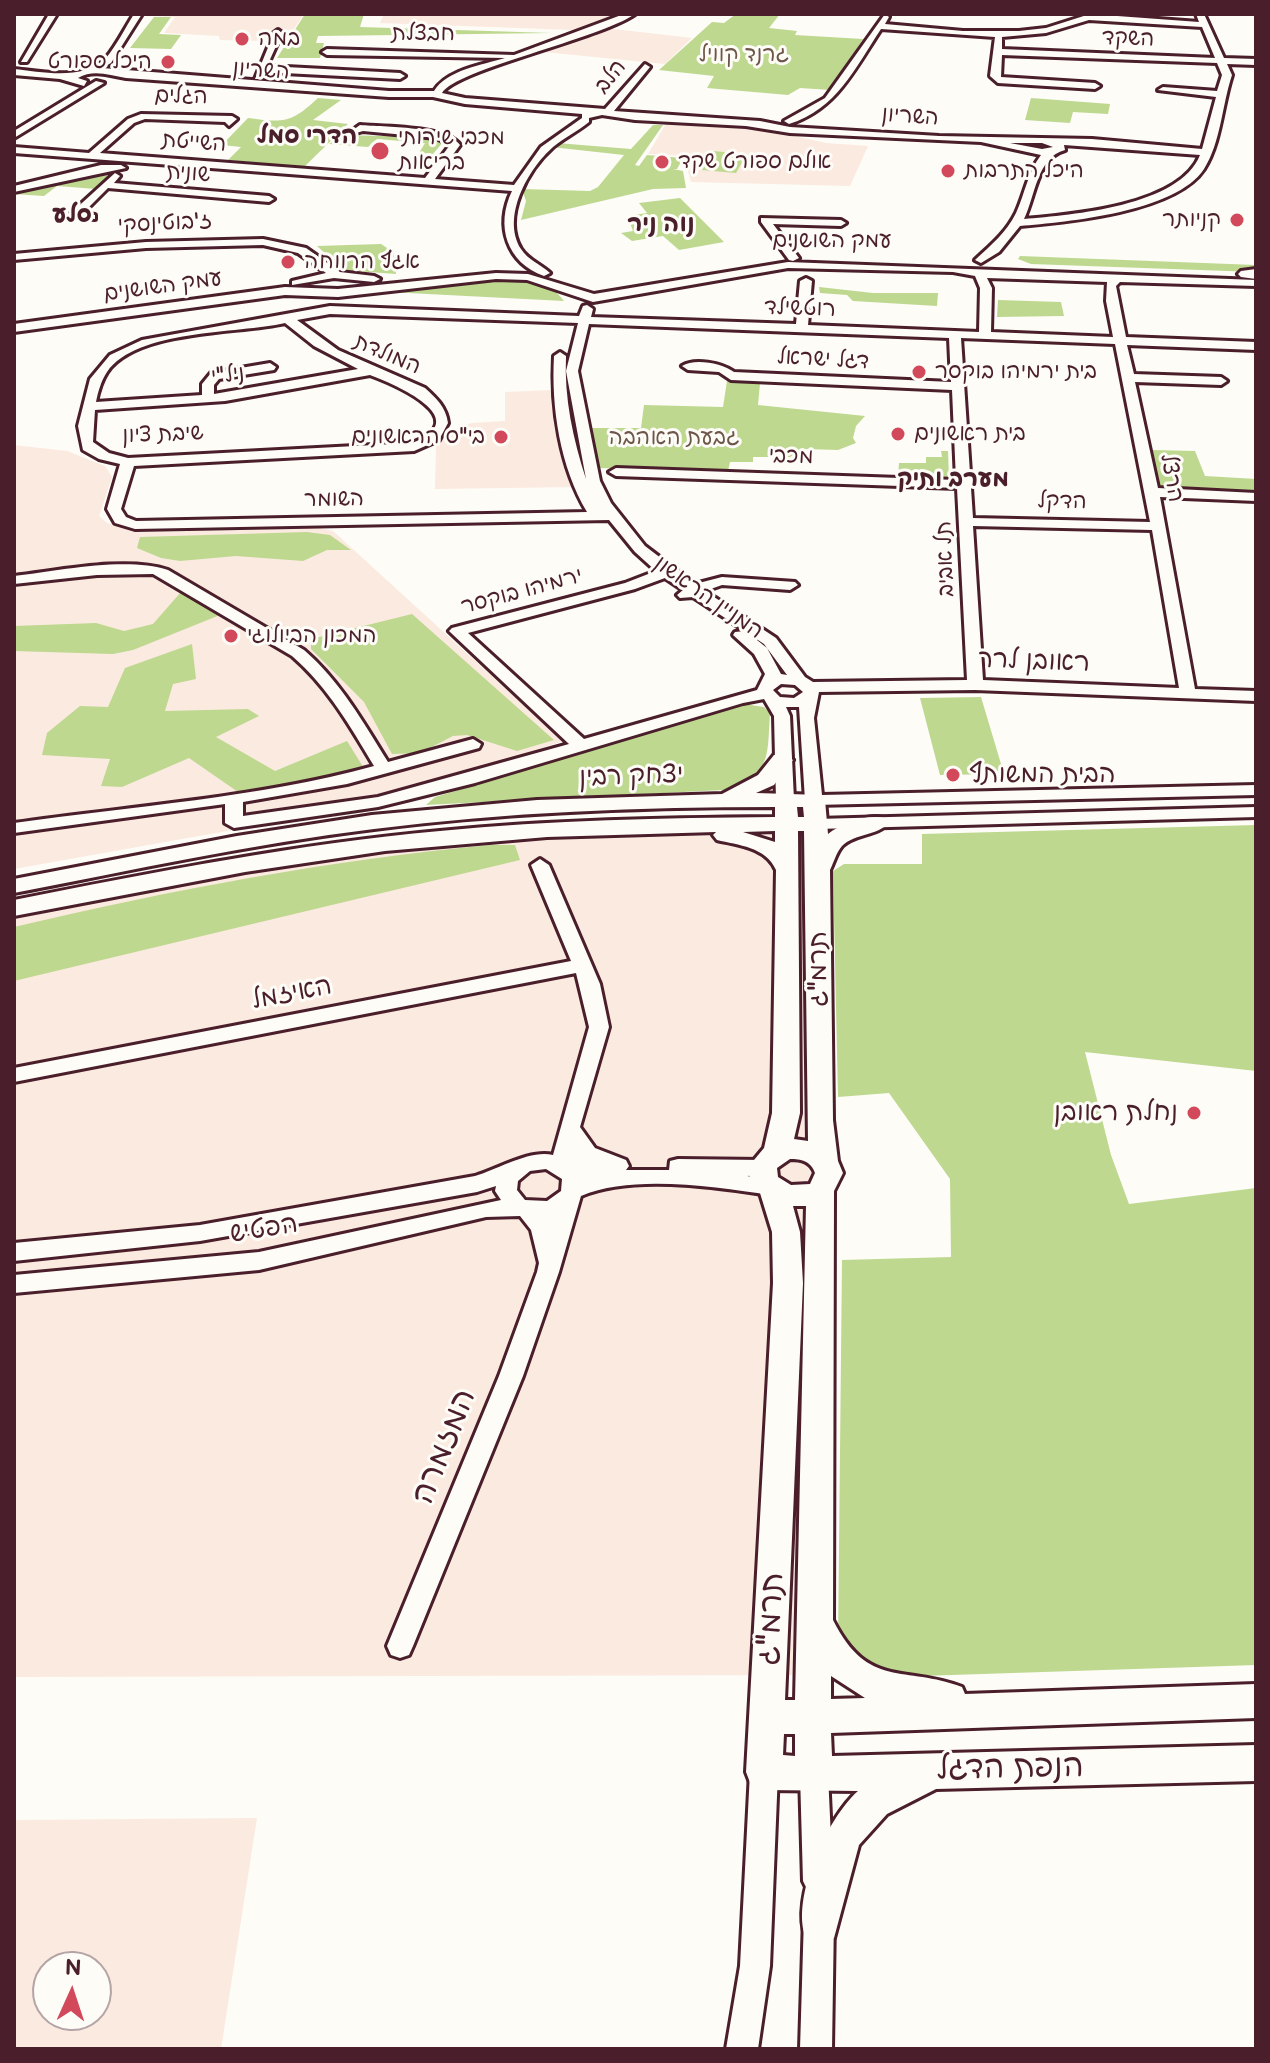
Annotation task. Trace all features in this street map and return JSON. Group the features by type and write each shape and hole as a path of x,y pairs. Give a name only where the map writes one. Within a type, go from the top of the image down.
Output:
{"main road":[{"path":"707,802 751,790 766,780 782,760"},
{"name":"המניין הראשון","path":"785,800 787,824"},
{"path":"814,800 817,824"},
{"name":"יצחק רבין","path":"14,886 270,837 372,822 528,809 814,800"},
{"path":"819,877 824,852 831,841 851,829 877,823"},
{"name":"תרמ\"ג","path":"764,1772 788,1283 786,1232 771,1174 786,1113 787,824"},
{"name":"יצחק רבין","path":"14,908 178,875 388,843 536,832 817,824"},
{"name":"תרמ\"ג","path":"814,1774 812,1717 822,1176 817,824"},
{"path":"661,828 713,832 757,842 784,859 788,870"},
{"path":"802,1149 822,1176 802,1197 771,1174 802,1149"},
{"path":"816,1619 825,1644 838,1662 868,1684 927,1697 1052,1708"},
{"name":"הנפת הדגל","path":"768,1718 1256,1701"},
{"name":"הנפת הדגל","path":"764,1772 814,1774 1256,1763"},
{"path":"820,1924 831,1865 854,1819 891,1788 952,1770"}],"street":[{"path":"24,60 53,14"},
{"path":"14,135 107,73 138,14"},
{"path":"419,97 446,77 514,56 619,14"},
{"path":"437,98 440,86 454,78 631,14"},
{"path":"437,98 606,117 804,124 832,96 887,14"},
{"path":"881,26 1003,34 1053,29 1094,16 1202,20 1223,61 1227,75 1205,152 1192,179 1153,197 1099,211 1015,226 977,267"},
{"path":"250,87 278,33"},
{"path":"999,38 995,76 998,80 1095,86"},
{"name":"חבצלת","path":"327,52 514,56"},
{"name":"השקד","path":"998,52 1256,62"},
{"name":"הלב","path":"606,117 645,67"},
{"path":"262,69 400,76"},
{"path":"14,70 107,73"},
{"path":"14,70 74,80 107,73"},
{"path":"14,125 72,90 74,80 88,70"},
{"name":"השריון","path":"107,73 250,87 437,98"},
{"path":"1163,90 1221,94"},
{"path":"437,98 585,120 606,117"},
{"name":"הגלים","path":"91,156 131,121 144,116 232,119 229,123"},
{"path":"565,133 606,117"},
{"path":"544,273 531,268 517,255 507,225 515,188 546,148 585,120"},
{"name":"השריון","path":"785,124 804,124 832,131 985,141 1033,150 1055,147"},
{"path":"357,132 366,129 438,135 452,140 455,145 428,181"},
{"path":"986,288 999,269 1015,226 1033,150 1092,142 1205,152"},
{"name":"השייטת","path":"14,149 515,188"},
{"path":"91,217 75,215 135,159"},
{"path":"14,189 101,168 125,168"},
{"name":"שונית","path":"105,185 269,199"},
{"path":"793,258 765,220 841,223"},
{"name":"ז'בוטינסקי","path":"14,257 109,247 244,241 292,246 302,250 347,283"},
{"path":"494,269 509,263 517,255"},
{"name":"עמק השושנים","path":"599,290 793,258 977,267"},
{"path":"312,260 320,285 336,309 345,296 347,283"},
{"name":"עמק השושנים","path":"347,283 494,269 544,273 599,290 788,265 977,267"},
{"path":"977,267 1120,277 1253,276"},
{"path":"977,267 986,288 985,336"},
{"path":"999,269 1253,276"},
{"path":"320,285 512,275 542,281 587,297 599,290"},
{"name":"הרצל","path":"1120,277 1110,285 1188,693"},
{"path":"802,329 806,281"},
{"path":"320,285 347,283"},
{"name":"עמק השושנים","path":"14,320 320,285"},
{"name":"עמק השושנים","path":"14,328 320,285"},
{"path":"577,293 578,288 599,290"},
{"name":"המניין הראשון","path":"599,290 577,320 560,357 559,385 578,483 596,516 626,552 755,645 772,668 769,694 782,716 785,800"},
{"name":"המניין הראשון","path":"577,293 572,371 593,481 613,516 661,575"},
{"name":"רוטשילד","path":"336,309 1256,346"},
{"name":"שיבת ציון","path":"336,309 173,337 127,350 100,372 84,431 88,447 104,456 128,462 414,447 431,441"},
{"name":"המולדת","path":"288,319 308,339 432,399 442,422 437,436 431,441"},
{"name":"תל אביב","path":"955,335 975,685"},
{"name":"דגל ישראל","path":"688,366 722,369 731,376 959,386"},
{"path":"208,399 208,384 215,376 270,367"},
{"name":"ניל\"י","path":"89,406 208,399 370,371"},
{"path":"1128,378 1221,381"},
{"name":"השומר","path":"128,462 114,509 120,520 135,525 613,516"},
{"name":"מכבי","path":"616,472 965,484"},
{"path":"1152,492 1256,497"},
{"name":"הדקל","path":"967,522 1156,526"},
{"path":"14,580 106,571 154,570 163,573 298,653 317,668 384,769"},
{"name":"ירמיהו בוקסר","path":"580,745 457,631 661,575"},
{"path":"688,594 709,583 722,581 790,585"},
{"name":"המניין הראשון","path":"688,594 770,641 806,689"},
{"path":"769,694 778,679 806,689"},
{"name":"ראובן לרר","path":"806,689 975,685 1256,696"},
{"path":"234,798 234,823 364,805 469,779 741,698 769,694 797,703 806,689"},
{"path":"806,689 814,800"},
{"path":"14,828 234,798 384,769 473,744"},
{"path":"811,769 822,782 841,791 888,799"},
{"name":"יצחק רבין","path":"814,800 1256,790"},
{"name":"יצחק רבין","path":"817,824 1256,812"},
{"path":"540,865 590,984 599,1027 569,1128 563,1167"},
{"name":"האיזמל","path":"14,1075 580,966"},
{"path":"569,1128 587,1154 619,1166"},
{"path":"547,1161 563,1167 619,1166 771,1174 593,1180 545,1211 523,1208 506,1191 512,1172 531,1162 547,1161"},
{"path":"563,1167 573,1178 571,1196"},
{"name":"הפטיש","path":"14,1252 259,1224 477,1184 512,1172"},
{"name":"המזמרה","path":"400,1646 511,1376 571,1196"},
{"name":"הפטיש","path":"14,1284 259,1261 486,1209 523,1208"},
{"name":"המזמרה","path":"523,1208 542,1228 547,1242 548,1272"},
{"name":"תרמ\"ג","path":"742,2049 755,1966 764,1772"},
{"name":"תרמ\"ג","path":"814,1774 820,1924 816,2049"}],"shaded area":[{"path":"304,14 291,33 270,33 269,41 220,40 219,36 164,33 175,17 148,16"},
{"path":"384,14 615,14 574,30 380,23"},
{"path":"605,28 692,38 665,64 544,52"},
{"path":"667,122 758,128 826,143 868,146 850,186 691,182 684,156 648,154"},
{"name":"בי\"ס הראשונים","path":"553,390 562,455 574,487 435,489 436,443 449,431 472,423 505,421 505,392"},
{"name":"המכון הביולוגי","path":"14,445 67,451 105,466 112,477 99,516 107,523 129,529 320,528 333,531 563,741 472,773 345,810 14,869"},
{"path":"831,832 828,1675 14,1677 14,917 389,849 594,833"},
{"path":"257,1818 221,2049 14,2049 14,1820"}],"green space":[{"path":"305,14 364,14 360,27 552,33 318,36 316,43 324,43 320,58 277,58"},
{"name":"גרנד קוויל","path":"736,14 780,14 769,28 797,31 795,35 863,39 831,90 800,88 788,95 707,88 714,76 659,70 712,22 724,23"},
{"path":"154,17 171,17 159,34 181,35 171,49 130,48"},
{"path":"318,98 341,100 313,120 348,124 304,167 228,160 241,147 222,145 248,118 279,120 294,117"},
{"path":"1031,98 1110,104 1108,114 1073,112 1070,123 1025,120"},
{"path":"653,125 663,125 635,165 639,166 647,155 683,158 677,169 673,169 683,171 686,188 653,189 521,220 526,201 522,189 590,191 598,187 624,155 551,147 557,143 631,149"},
{"path":"342,135 422,137 443,142 433,154 419,153 425,143 377,139 368,147 329,144"},
{"path":"713,151 747,154 736,173 702,170"},
{"path":"100,171 113,174 96,189 57,186 44,196 14,194"},
{"path":"680,198 724,242 679,250 663,236 632,241 621,233 633,231 629,220 637,219 634,215 647,213 639,203"},
{"path":"381,244 393,252 396,274 343,270 317,246"},
{"path":"1020,256 1256,265 1256,272 1031,264 1018,259"},
{"path":"494,278 542,284 564,301 369,291"},
{"path":"819,287 873,293 938,293 937,306 853,301 847,295 820,293"},
{"path":"998,300 1061,302 1064,316 997,317"},
{"name":"גבעת האהבה","path":"727,381 760,383 758,405 865,416 856,426 853,438 856,443 838,450 805,449 790,457 753,457 753,462 730,462 728,471 599,468 592,428 641,428 644,405 723,407"},
{"path":"1152,450 1195,451 1205,476 1256,479 1256,496 1161,491"},
{"path":"941,451 948,451 949,479 898,477 899,463 926,463 926,457 942,457"},
{"path":"307,532 330,535 351,550 327,550 303,561 236,556 180,561 161,558 137,548 140,537"},
{"path":"181,592 220,615 133,650 113,654 14,651 14,626 96,623 124,631 153,624"},
{"path":"412,614 554,740 517,751 467,735 453,736 420,753 392,754 364,702 311,649 311,639"},
{"path":"192,644 196,679 173,684 165,711 248,709 259,716 216,737 275,771 347,741 365,770 241,794 189,758 122,787 101,786 110,759 42,755 47,733 80,706 108,707 125,668"},
{"path":"981,697 1004,774 940,775 920,698"},
{"path":"744,704 764,707 770,713 767,753 759,771 751,778 723,790 426,805 435,797"},
{"path":"1256,825 1256,1071 1085,1052 1111,1155 1129,1204 1256,1188 1256,1665 891,1677 838,1645 842,1260 951,1257 950,1179 889,1093 838,1097 833,871 844,864 922,864 922,834"},
{"path":"490,845 515,845 520,860 14,981 14,927 250,878 370,859"}],"place":[{"name":"במה","path":"242,39"},
{"name":"היכל ספורט","path":"168,62"},
{"name":"מכבי שירותי בריאות","path":"380,151"},
{"name":"אולם ספורט שקד","path":"662,162"},
{"name":"היכל התרבות","path":"948,171"},
{"name":"קניותר","path":"1237,220"},
{"name":"אגף הרווחה","path":"288,262"},
{"name":"בית ירמיהו בוקסר","path":"919,372"},
{"name":"בית ראשונים","path":"898,434"},
{"name":"בי\"ס הראשונים","path":"501,437"},
{"name":"המכון הביולוגי","path":"231,636"},
{"name":"הבית המשותף","path":"953,775"},
{"name":"נחלת ראובן","path":"1194,1113"}],"district":[{"name":"הדרי סמל","path":"307,137"},
{"name":"סלע","path":"72,216"},
{"name":"נוה ניר","path":"661,225"},
{"name":"מערב ותיק","path":"953,480"}]}
